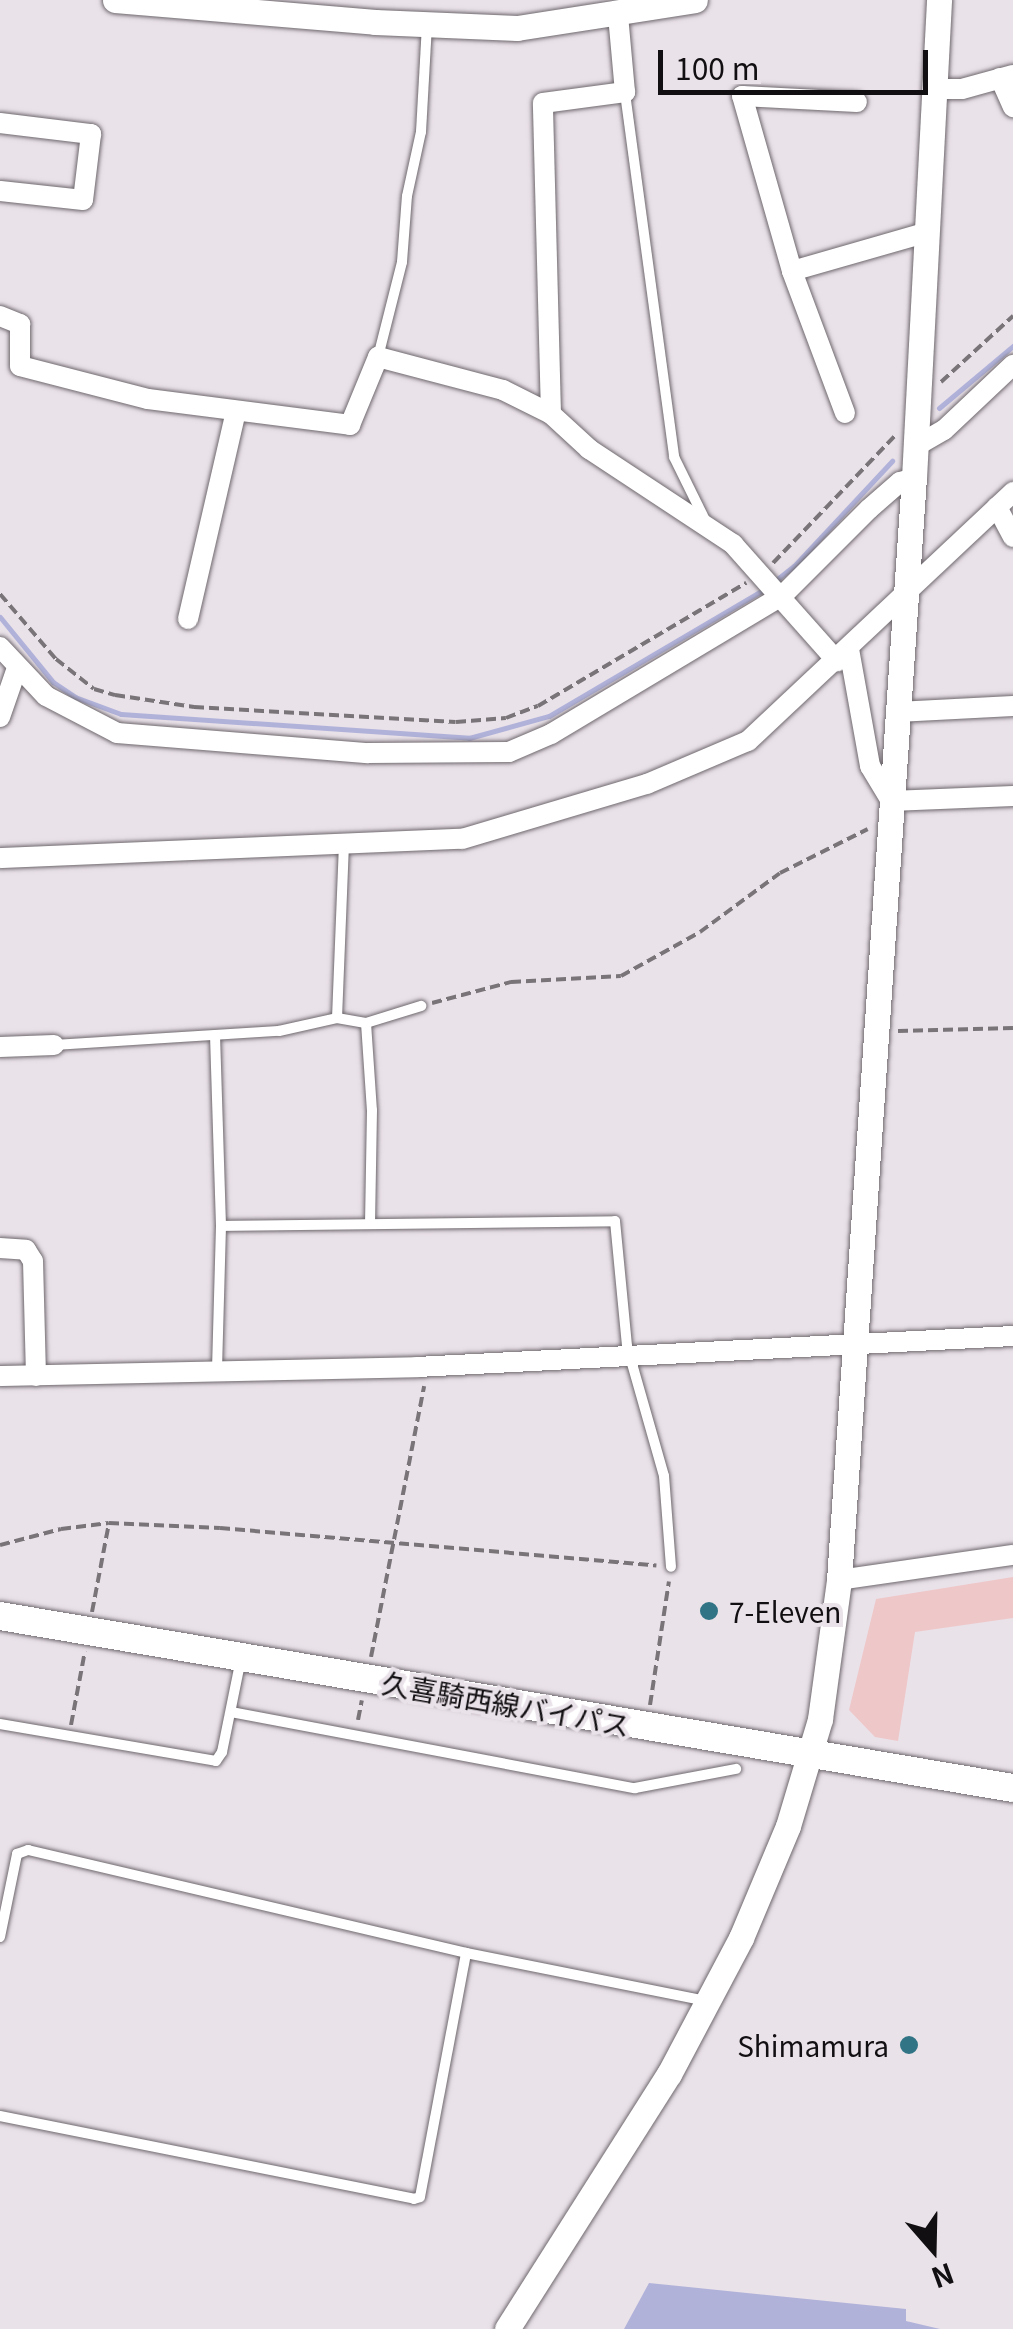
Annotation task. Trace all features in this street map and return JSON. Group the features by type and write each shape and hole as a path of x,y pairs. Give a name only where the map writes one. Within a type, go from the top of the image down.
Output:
{"main road":[{"name":"久喜騎西線バイパス","path":"0,1616 1013,1788"}],"street":[{"path":"115,0 517,28 695,0"},
{"path":"507,2329 669,2074 708,2002 762,1890 811,1755 839,1580 914,478 909,439 928,232 939,0"},
{"path":"551,414 543,103 625,92 618,15"},
{"path":"934,89 962,89 1007,77 1013,107"},
{"path":"845,413 792,271 742,96 856,102"},
{"path":"0,123 92,134 83,200 0,191"},
{"path":"792,271 928,232"},
{"path":"0,316 20,324 20,366 148,399 350,425 378,358 504,390 551,414 589,449 733,544 843,655 870,766 890,810"},
{"path":"909,439 944,430 1013,365"},
{"path":"188,618 236,411"},
{"path":"0,647 17,668 71,713 117,732 368,753 480,756 509,752 551,734 782,596 869,509 900,482 914,478"},
{"path":"0,858 462,839 646,784 748,741 1005,500"},
{"path":"1005,500 1013,536"},
{"path":"0,717 17,668"},
{"path":"896,712 1013,706"},
{"path":"890,810 1013,796"},
{"path":"0,1048 54,1045"},
{"path":"0,1248 26,1250 33,1260 36,1376"},
{"path":"0,1376 426,1366 1013,1336"},
{"path":"839,1580 1013,1555"}],"lane":[{"path":"378,358 402,262 407,196 421,132 428,24"},
{"path":"625,92 674,457 708,527"},
{"path":"337,1018 344,841"},
{"path":"54,1045 280,1031 337,1018 366,1023 420,1006"},
{"path":"366,1023 372,1110 370,1224"},
{"path":"215,1036 221,1226 217,1373"},
{"path":"221,1226 615,1221 631,1357 664,1476 671,1566"},
{"path":"0,1724 216,1760 222,1752 241,1658"},
{"path":"231,1712 635,1788 736,1770"},
{"path":"0,1937 17,1854 28,1850 466,1953 688,1994 708,2002"},
{"path":"0,2116 414,2199 420,2197 466,1953"}],"path":[{"path":"937,386 1013,316"},
{"path":"0,594 56,659 94,689 114,695 194,707 456,722 506,718 538,706 762,574 890,440 909,439"},
{"path":"420,1006 511,982 621,976 700,932 780,873 890,810"},
{"path":"876,1032 1013,1028"},
{"path":"356,1735 426,1366"},
{"path":"0,1545 61,1529 109,1523 671,1566 646,1728"}],"shaded area":[{"path":"1013,1577 1013,1618 915,1632 898,1741 875,1737 849,1710 876,1599"}],"water":[{"path":"649,2283 906,2309 906,2321 940,2329 624,2329"}],"waterway":[{"path":"939,408 1013,346"},
{"path":"776,580 794,566 892,461"},
{"path":"0,617 53,682 75,697 121,714 469,738 549,716 763,590"}],"place":[{"name":"7-Eleven","path":"709,1611"},
{"name":"Shimamura","path":"909,2045"}]}
